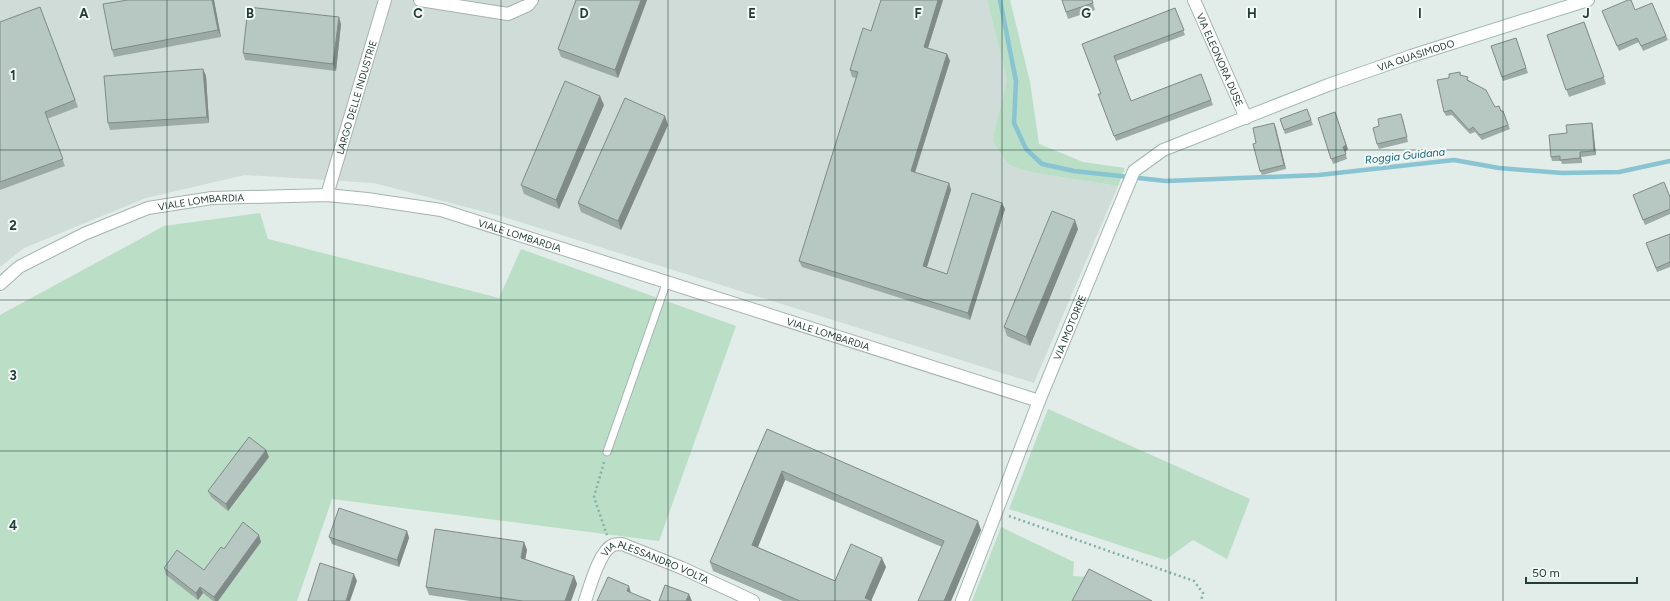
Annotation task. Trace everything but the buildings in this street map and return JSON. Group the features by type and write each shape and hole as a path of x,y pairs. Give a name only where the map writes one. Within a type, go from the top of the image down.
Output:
{"street":[{"name":"LARGO DELLE INDUSTRIE","path":"327,195 385,0"},
{"path":"420,0 508,14 528,6 532,0"},
{"name":"VIA ELEONORA DUSE","path":"1194,0 1246,118"},
{"name":"VIA QUASIMODO","path":"1246,118 1336,82 1588,0"},
{"name":"VIA IMOTORRE","path":"962,601 1039,401 1134,171 1164,150 1246,118"},
{"name":"VIALE LOMBARDIA","path":"0,284 19,268 84,234 148,208 212,198 327,195 367,199 442,210 1039,401"},
{"name":"VIA ALESSANDRO VOLTA","path":"585,601 606,550 614,544 622,544 682,568 754,601"}],"lane":[{"path":"607,452 667,281"}],"path":[{"path":"607,452 594,497 611,546"},
{"path":"996,512 1194,581 1203,593 1201,601"}],"shaded area":[{"path":"0,0 987,0 1007,80 994,132 993,142 1009,165 1030,172 1118,186 1034,383 504,217 374,183 245,175 146,198 24,248 0,267"}],"green space":[{"path":"987,0 1010,0 1030,82 1039,144 1083,162 1125,168 1118,186 1030,172 1009,165 993,142 994,132 1007,80"},
{"path":"260,213 268,239 499,298 521,249 736,326 659,541 332,499 297,601 0,601 0,315 164,226"},
{"path":"1048,409 1250,499 1227,559 1193,540 1165,560 1009,509"},
{"path":"1001,527 1074,562 1073,576 1090,577 1077,601 972,601"}],"waterway":[{"name":"Roggia Guidana","path":"1000,0 1016,81 1014,123 1026,149 1042,164 1074,171 1166,181 1319,175 1454,160 1499,168 1562,173 1619,172 1670,161"}]}
